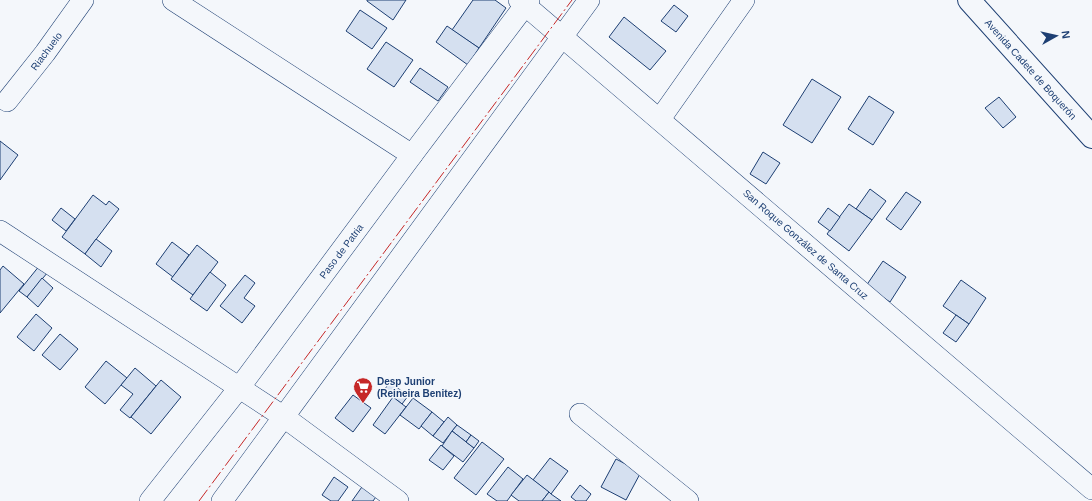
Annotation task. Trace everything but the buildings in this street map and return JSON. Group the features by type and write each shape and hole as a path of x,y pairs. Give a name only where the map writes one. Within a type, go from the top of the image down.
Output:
{"main road":[{"name":"Avenida Cadete de Boquerón","path":"970,0 1092,137"}],"street":[{"name":"Riachuelo","path":"7,101 45,53 83,0"},
{"path":"173,0 412,155"},
{"path":"222,501 589,0"},
{"path":"660,119 744,0"},
{"name":"Paso de Patria","path":"150,501 239,388 525,2"},
{"name":"San Roque González de Santa Cruz","path":"525,2 1092,489"},
{"path":"0,231 284,417 398,501"},
{"path":"580,414 688,501"}],"power":[{"path":"199,501 572,0"}],"place":[{"name":"Desp Junior (Reineira Benitez)","path":"363,404"}]}
